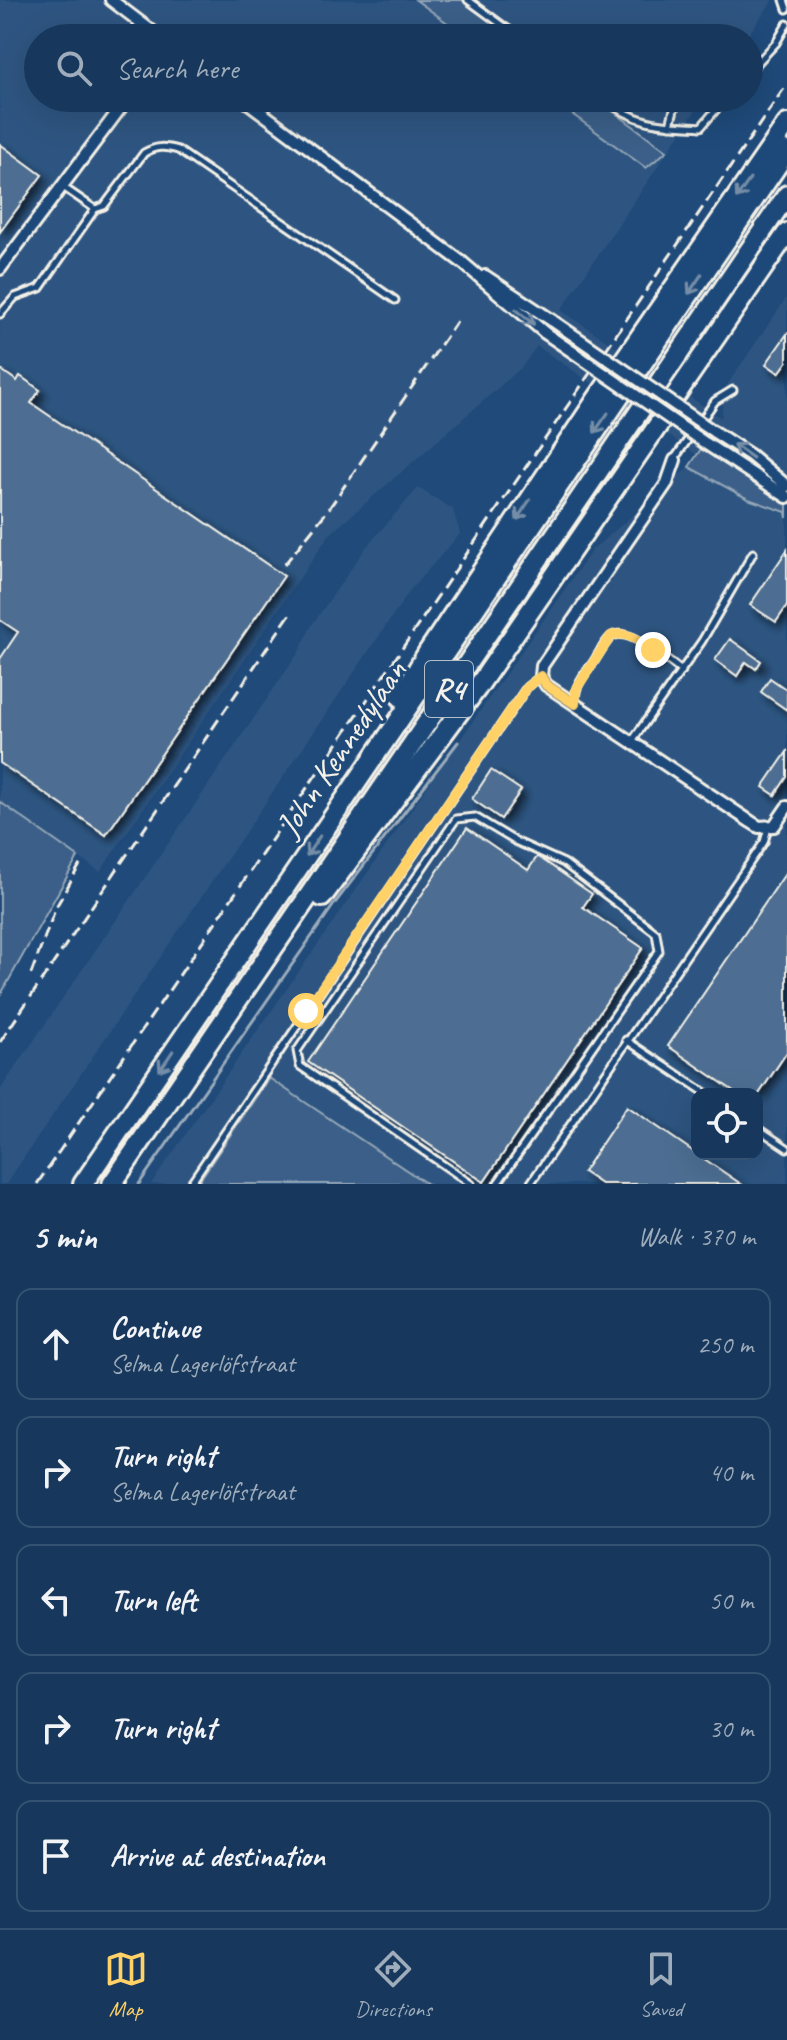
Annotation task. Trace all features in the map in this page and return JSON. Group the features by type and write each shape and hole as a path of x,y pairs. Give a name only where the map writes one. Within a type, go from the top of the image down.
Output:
{"highway":[{"path":"615,372 787,124"},
{"name":"John Kennedylaan","path":"83,1184 787,151"},
{"name":"John Kennedylaan","path":"112,1184 787,195"},
{"name":"John Kennedylaan","path":"124,1184 787,213"},
{"path":"306,918 477,688 787,233"},
{"name":"R4","path":"335,814 376,737 428,652 615,372"}],"street":[{"path":"111,0 143,24"},
{"path":"0,269 118,112"},
{"path":"261,112 463,263 545,333 671,404 750,455 787,486"},
{"path":"463,263 553,321 615,372"},
{"path":"671,404 705,443 787,497"},
{"path":"675,460 667,483 542,666 541,676 546,685 751,822 768,828 774,826 787,807"}],"lane":[{"path":"468,0 501,24"},
{"path":"784,0 787,9"},
{"path":"763,57 787,24"},
{"path":"621,112 649,124 701,127 714,112"},
{"path":"670,125 673,112"},
{"path":"0,314 15,297 40,288 95,209 104,206 144,153 166,146 178,150 395,300"},
{"path":"62,186 95,209"},
{"path":"675,460 715,401 733,390"},
{"path":"632,742 702,641 753,553"},
{"path":"575,704 576,689 583,676 611,636 619,633 632,636 682,671"},
{"path":"190,1184 527,687 541,676"},
{"path":"471,1184 300,1066 297,1051 456,819 475,817 515,841 564,863 656,933 659,951 497,1184"},
{"path":"530,1184 764,842 768,828"},
{"path":"626,1040 698,1088"},
{"path":"763,1132 787,1148"}],"shaded area":[{"path":"0,0 773,0 756,24 24,24 24,112 695,112 561,310 721,418 725,388 787,297 787,1184 151,1184 592,550 689,467 697,455 537,346 521,368 329,535 100,872 0,802"},
{"path":"416,0 462,0 494,24 449,24"},
{"path":"569,112 614,112 667,151 646,168"},
{"path":"701,449 787,504 787,518 786,512 748,499 689,467"},
{"path":"418,488 453,509 460,534 411,589 6,1184 0,1184 0,1090 299,652 312,625 367,546"},
{"path":"0,802 78,857 0,996"},
{"path":"269,1078 427,1184 197,1184"}],"building":[{"path":"0,144 42,175 0,232"},
{"path":"787,334 787,362 779,373 766,364"},
{"path":"0,369 17,381 20,376 40,390 31,403 284,576 106,835 0,763 0,659 18,632 0,620"},
{"path":"787,550 787,606 776,622 750,605"},
{"path":"730,639 761,661 756,669 746,662 737,676 715,660"},
{"path":"770,678 787,690 787,710 761,692"},
{"path":"787,752 787,777 775,795 763,787"},
{"path":"491,770 521,790 501,819 472,799"},
{"path":"467,828 528,870 537,857 540,858 592,894 583,907 643,948 484,1182 308,1062"},
{"path":"787,871 787,1052 763,1088 729,1088 668,1046"},
{"path":"627,1106 691,1150 691,1160 706,1160 741,1184 601,1184 583,1172"}],"waterway":[{"path":"139,1184 335,903 458,742"}],"railway":[{"path":"37,1184 787,84"},
{"path":"284,565 328,510 457,321"},
{"path":"0,1042 290,614"},
{"path":"31,974 56,907 81,863"}],"route":[{"path":"306,1011 527,687 541,676 546,685 575,704 576,689 611,636 619,633 632,636 653,650"}]}
